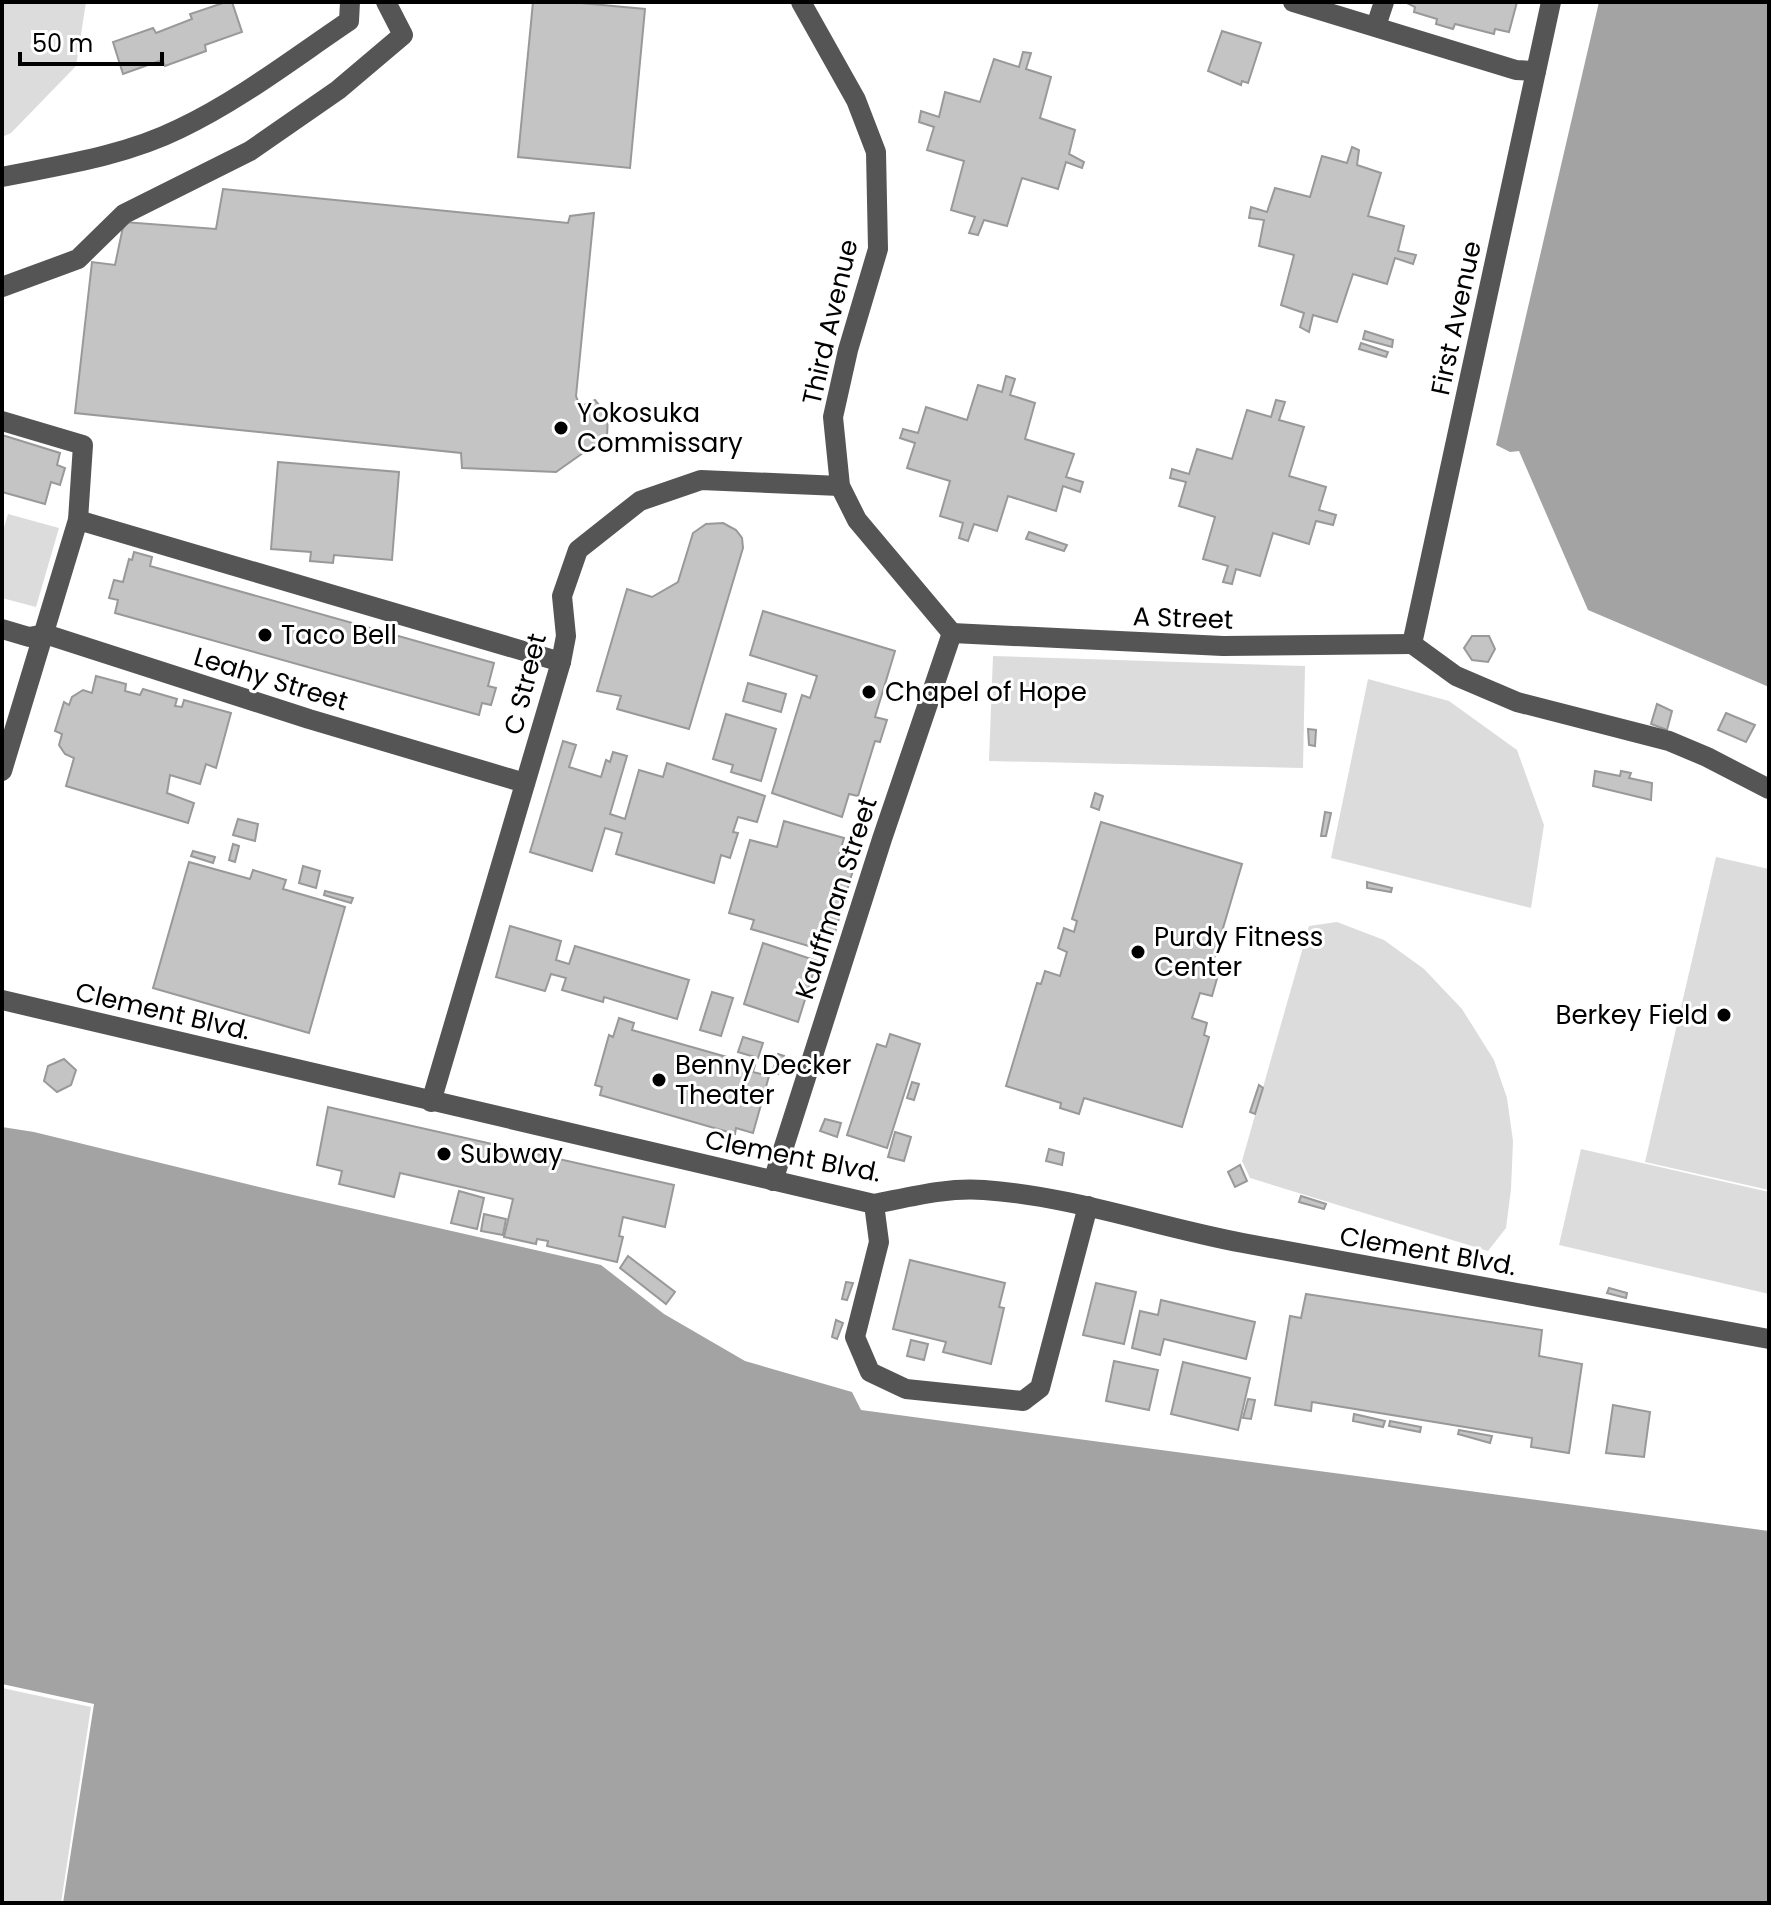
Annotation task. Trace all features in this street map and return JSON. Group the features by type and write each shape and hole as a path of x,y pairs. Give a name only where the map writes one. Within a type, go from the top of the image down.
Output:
{"street":[{"path":"2,177 111,154 178,130 248,90 349,21 350,2"},
{"path":"2,287 78,259 124,214 250,151 338,90 403,35 386,2"},
{"path":"804,7 827,2"},
{"path":"1293,2 1516,70 1536,71"},
{"path":"1376,26 1384,2"},
{"name":"First Avenue","path":"1412,644 1551,2"},
{"name":"Third Avenue","path":"804,7 856,100 876,152 878,249 848,350 833,417 840,486 857,520 952,633"},
{"path":"2,421 83,445 78,520 4,759"},
{"name":"C Street","path":"431,1102 561,662 566,636 562,596 578,550 640,501 701,480 840,486"},
{"path":"78,520 561,662"},
{"name":"Leahy Street","path":"2,629 29,637 45,634 309,719 525,783"},
{"name":"A Street","path":"952,633 1223,646 1412,644"},
{"name":"Kauffman Street","path":"773,1181 877,854 952,633"},
{"path":"1412,644 1456,676 1517,702 1669,741 1769,789"},
{"name":"Clement Blvd.","path":"2,1000 874,1204 949,1190 984,1189 1088,1206 1200,1235 1769,1339"},
{"path":"874,1204 879,1242 855,1337 870,1372 906,1389 1023,1401 1040,1388 1088,1206"}],"shaded area":[{"path":"2,2 86,2 76,66 11,133 2,137"},
{"path":"1599,2 1769,2 1769,687 1588,610 1519,451 1510,452 1496,445"},
{"path":"8,514 59,528 36,607 2,598 2,534"},
{"path":"993,656 1305,666 1303,768 989,761"},
{"path":"1368,679 1449,701 1517,750 1544,825 1531,908 1331,858"},
{"name":"Berkey Field","path":"1716,857 1769,869 1769,1190 1645,1162"},
{"path":"1337,922 1384,940 1424,969 1462,1009 1494,1060 1507,1098 1513,1141 1506,1228 1488,1251 1250,1178 1242,1161 1309,926"},
{"path":"2,1127 601,1265 664,1314 745,1361 852,1392 861,1410 1769,1531 1769,1903 63,1903 94,1704 2,1684"},
{"path":"1581,1149 1769,1192 1769,1294 1559,1245"},
{"path":"2,1688 91,1707 61,1903 2,1903"}],"building":[{"path":"232,2 242,32 205,45 206,51 165,66 162,60 123,74 113,42 153,28 156,33 192,19 190,14"},
{"path":"533,2 645,9 630,168 518,157"},
{"path":"1405,2 1517,2 1509,32 1495,29 1494,34 1455,24 1453,29 1436,24 1437,19 1414,12 1415,7"},
{"path":"1222,31 1261,43 1248,83 1242,81 1241,85 1208,71"},
{"path":"1023,52 1031,53 1026,69 1051,77 1040,118 1075,130 1069,154 1084,162 1082,168 1066,162 1058,189 1022,178 1007,226 984,220 978,235 969,233 975,217 951,210 964,161 927,150 934,127 919,122 921,111 939,117 945,92 980,102 994,59 1019,67"},
{"path":"1352,147 1359,150 1357,165 1381,173 1368,216 1404,226 1398,251 1416,255 1413,264 1395,258 1387,284 1353,274 1337,322 1313,315 1309,332 1300,327 1304,313 1281,305 1294,255 1259,246 1264,220 1249,218 1251,207 1267,212 1275,188 1310,197 1322,156 1347,163"},
{"path":"223,189 568,223 570,216 594,213 576,396 580,407 595,400 608,416 607,436 556,472 462,468 461,453 75,413 92,262 115,265 124,222 216,229"},
{"path":"1365,331 1393,340 1392,347 1363,339"},
{"path":"1361,343 1388,352 1386,357 1359,349"},
{"path":"1006,376 1015,379 1010,395 1035,403 1025,439 1074,454 1066,477 1083,482 1080,492 1063,486 1056,511 1008,496 997,531 974,524 968,541 959,538 963,523 940,516 950,481 907,468 915,443 900,438 903,429 918,433 926,407 967,420 978,385 1002,392"},
{"path":"1276,400 1285,402 1279,420 1304,427 1289,476 1326,487 1319,510 1336,515 1333,525 1316,521 1309,544 1273,533 1260,576 1236,569 1232,584 1223,582 1228,566 1203,559 1215,517 1179,506 1186,482 1170,478 1172,469 1189,474 1197,449 1232,459 1247,410 1271,417"},
{"path":"2,435 60,453 57,465 65,468 60,485 51,482 45,504 2,492"},
{"path":"278,462 399,472 392,560 334,555 333,563 310,561 311,552 271,549"},
{"path":"723,523 736,530 742,538 743,548 689,729 617,709 621,696 597,691 627,589 652,597 678,582 693,533 706,524"},
{"path":"1029,532 1067,545 1064,551 1026,539"},
{"path":"134,552 152,557 150,566 494,663 488,686 496,688 491,705 482,703 479,715 115,613 118,600 109,598 114,580 123,582"},
{"path":"763,611 895,651 875,717 887,720 880,742 875,741 858,796 849,794 842,817 772,793 802,695 810,698 817,676 750,655"},
{"path":"1472,636 1489,636 1495,649 1488,662 1472,660 1464,648"},
{"path":"96,676 126,684 125,691 140,695 143,689 177,699 175,706 182,707 184,700 231,713 216,768 206,764 200,784 170,775 167,793 194,803 188,823 66,786 74,758 65,754 59,745 62,734 55,731 64,702 69,705 72,697 83,690 92,693"},
{"path":"748,683 786,694 781,712 743,701"},
{"path":"1657,704 1672,711 1667,730 1651,724"},
{"path":"1726,713 1755,725 1746,742 1718,730"},
{"path":"726,714 776,729 761,781 731,772 733,765 713,759"},
{"path":"1308,729 1316,730 1315,746 1309,745"},
{"path":"563,741 576,745 569,767 601,777 606,760 610,762 613,752 627,756 610,814 625,819 639,770 663,777 667,763 765,796 757,822 738,817 733,832 738,833 730,858 721,855 714,883 616,854 622,833 605,828 592,871 530,852"},
{"path":"1595,771 1620,776 1621,771 1631,773 1629,778 1652,783 1651,800 1593,786"},
{"path":"1095,793 1103,796 1099,810 1091,807"},
{"path":"1325,812 1331,813 1326,836 1321,836"},
{"path":"238,819 258,824 255,841 233,835"},
{"path":"784,821 844,838 836,865 853,870 832,943 815,938 812,947 751,929 754,920 729,913 750,840 777,847"},
{"path":"1101,822 1242,864 1210,972 1218,975 1212,996 1200,993 1192,1018 1207,1023 1204,1035 1209,1037 1182,1127 1084,1098 1079,1114 1060,1108 1061,1103 1006,1086 1037,983 1041,984 1045,971 1060,976 1067,952 1058,948 1064,928 1074,932 1077,921 1072,919"},
{"path":"233,844 239,846 235,862 229,860"},
{"path":"193,851 215,857 213,863 191,856"},
{"path":"189,862 250,879 253,870 286,880 283,889 345,907 309,1033 153,988"},
{"path":"303,866 320,871 316,888 299,883"},
{"path":"1367,882 1392,888 1391,892 1367,888"},
{"path":"325,891 353,898 351,903 324,895"},
{"path":"510,926 561,941 556,960 569,964 575,946 689,980 677,1019 604,997 603,1002 562,990 566,978 551,974 545,991 496,977"},
{"path":"763,943 817,961 798,1022 744,1004"},
{"path":"712,992 733,998 721,1036 700,1030"},
{"path":"619,1018 634,1023 632,1030 755,1065 753,1072 769,1076 753,1133 736,1128 735,1134 600,1095 602,1087 595,1085 609,1035 613,1037"},
{"path":"890,1034 920,1044 887,1148 847,1135 877,1044 886,1047"},
{"path":"743,1037 763,1043 758,1058 738,1052"},
{"path":"778,1054 784,1056 778,1074 772,1072"},
{"path":"64,1059 76,1070 71,1085 57,1092 44,1081 48,1066"},
{"path":"912,1082 919,1084 914,1100 907,1098"},
{"path":"1259,1085 1263,1088 1255,1114 1250,1112"},
{"path":"328,1107 674,1185 665,1227 623,1217 619,1236 623,1237 617,1262 547,1246 548,1241 537,1239 536,1244 504,1237 513,1199 400,1173 394,1197 339,1184 342,1171 317,1165"},
{"path":"825,1119 841,1123 837,1137 820,1131"},
{"path":"895,1132 911,1137 904,1161 888,1157"},
{"path":"1049,1149 1064,1153 1062,1165 1046,1161"},
{"path":"1240,1165 1247,1181 1235,1187 1228,1172"},
{"path":"459,1191 484,1198 477,1229 451,1223"},
{"path":"1301,1196 1326,1204 1324,1209 1299,1202"},
{"path":"484,1214 506,1219 503,1235 481,1231"},
{"path":"628,1256 675,1292 666,1304 620,1268"},
{"path":"910,1260 1005,1283 999,1307 1004,1308 991,1364 943,1352 946,1342 893,1329"},
{"path":"846,1282 853,1283 847,1300 842,1299"},
{"path":"1096,1283 1136,1292 1124,1344 1083,1335"},
{"path":"1609,1288 1627,1293 1626,1298 1607,1293"},
{"path":"1306,1294 1542,1330 1539,1356 1582,1364 1569,1453 1531,1447 1532,1438 1312,1402 1311,1411 1275,1405 1290,1316 1301,1318"},
{"path":"1161,1300 1255,1322 1246,1359 1164,1339 1160,1355 1132,1348 1140,1311 1158,1315"},
{"path":"836,1320 843,1323 837,1339 832,1337"},
{"path":"911,1340 928,1344 924,1360 907,1356"},
{"path":"1114,1361 1158,1370 1149,1410 1106,1401"},
{"path":"1183,1362 1250,1378 1238,1430 1171,1414"},
{"path":"1248,1399 1255,1400 1251,1419 1243,1418"},
{"path":"1613,1405 1650,1412 1644,1457 1606,1453"},
{"path":"1354,1414 1385,1421 1383,1427 1353,1421"},
{"path":"1390,1421 1421,1427 1420,1432 1389,1426"},
{"path":"1459,1430 1492,1436 1490,1443 1458,1434"}],"place":[{"name":"Yokosuka Commissary","path":"561,428"},
{"name":"Taco Bell","path":"265,635"},
{"name":"Chapel of Hope","path":"869,692"},
{"name":"Purdy Fitness Center","path":"1138,952"},
{"name":"Berkey Field","path":"1724,1015"},
{"name":"Benny Decker Theater","path":"659,1080"},
{"name":"Subway","path":"444,1154"}]}
